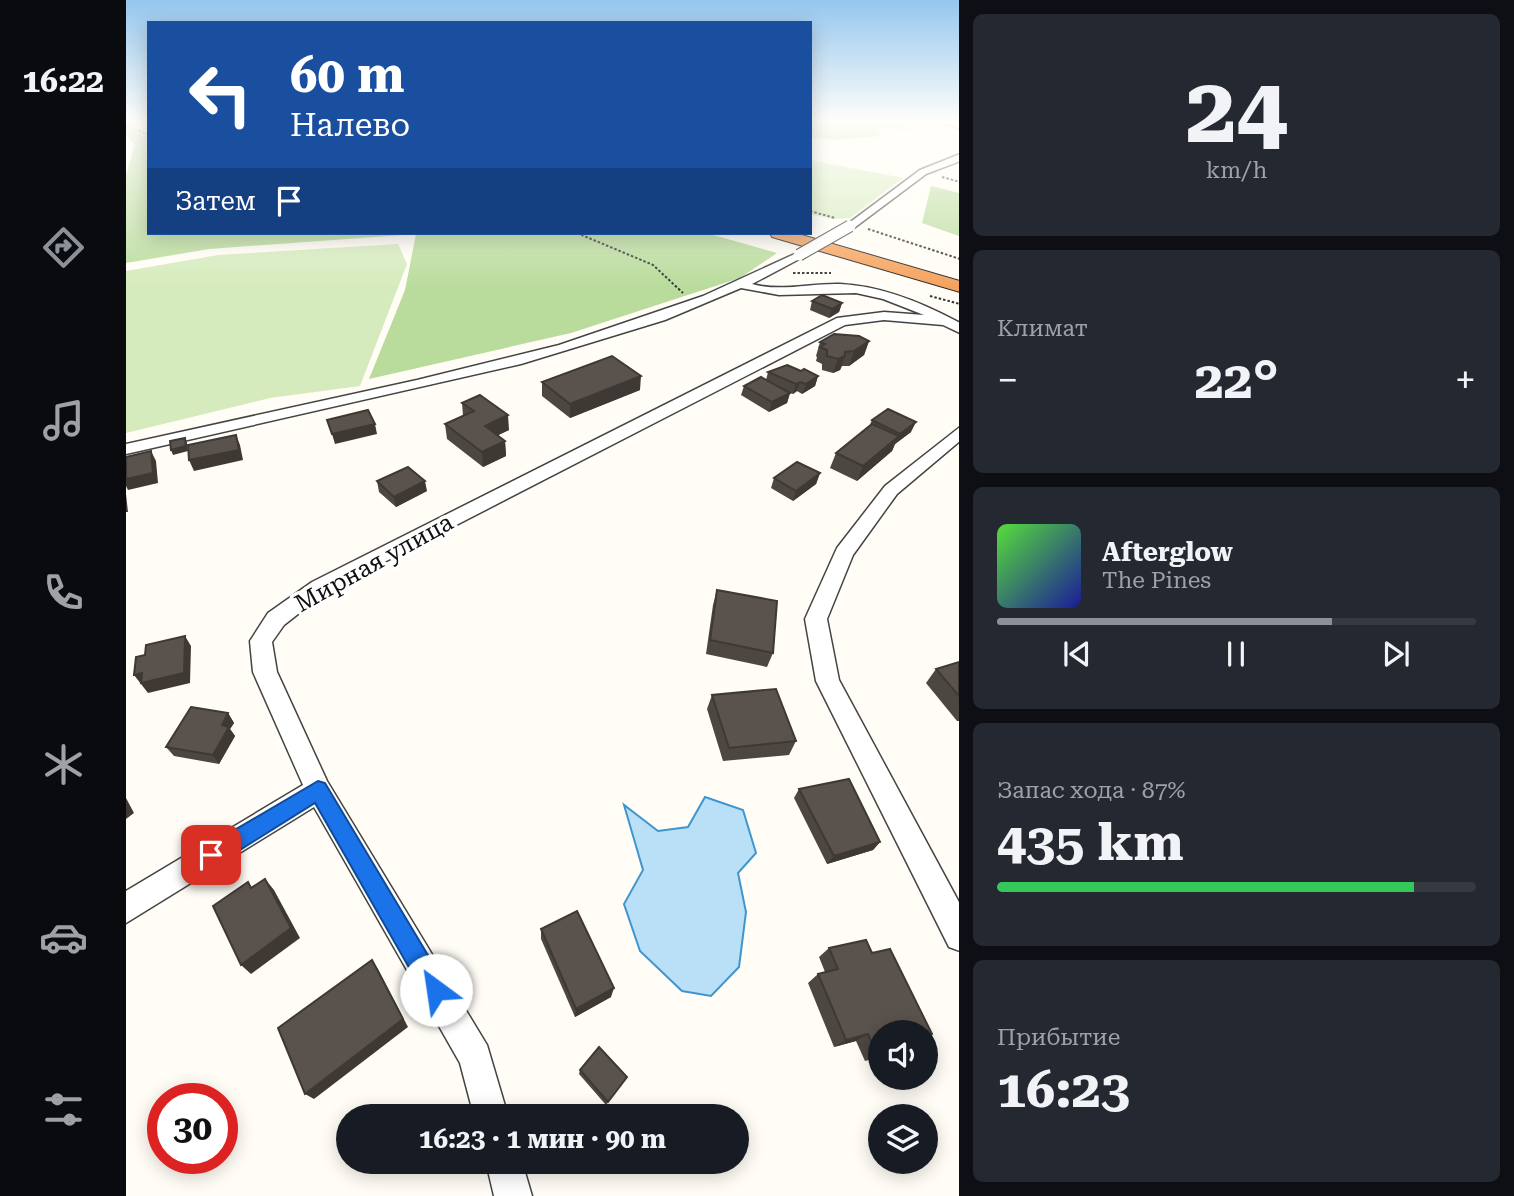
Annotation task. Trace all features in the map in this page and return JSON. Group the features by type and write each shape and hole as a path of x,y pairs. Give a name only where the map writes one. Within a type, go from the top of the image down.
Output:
{"highway":[{"path":"812,233 959,276"},
{"path":"785,235 959,287"}],"street":[{"path":"126,449 370,396 578,345 702,303 799,256 850,226 916,177"},
{"path":"743,285 765,291 844,288 895,300 952,325"},
{"name":"Мирная улица","path":"488,1104 475,1057 318,790 265,672 261,641 275,619 319,587 842,321 884,316 952,325"},
{"path":"959,432 891,490 844,553 816,619 828,681 959,936"},
{"path":"126,908 318,790"},
{"path":"507,1174 513,1196"}],"path":[{"path":"861,217 865,220 861,227 959,259"},
{"path":"582,235 653,265 673,286 702,303"}],"green space":[{"path":"126,177 147,177 147,235 402,235 209,249 126,263"},
{"path":"812,177 903,178 850,218 833,219 812,214"},
{"path":"931,186 959,193 959,236 922,223"},
{"path":"416,235 713,235 777,253 740,278 571,333 369,379 405,290"},
{"path":"398,244 407,264 360,386 270,398 126,433 126,271 218,255"}],"water":[{"path":"705,797 743,810 756,853 738,873 746,912 739,967 711,996 682,991 640,951 624,904 643,870 624,805 658,831 688,827"}],"building":[{"path":"822,295 842,303 832,309 812,301"},
{"path":"834,334 859,336 869,341 854,351 845,352 845,356 838,359 827,356 827,350 820,347 825,344 820,342"},
{"path":"612,356 641,376 570,404 542,382"},
{"path":"787,365 818,376 806,384 796,384 768,372"},
{"path":"761,377 790,393 772,402 744,386"},
{"path":"480,395 508,415 485,426 505,441 482,452 445,424 474,411 462,403"},
{"path":"888,409 916,422 900,434 872,420"},
{"path":"368,410 375,424 332,434 327,420"},
{"path":"872,424 899,436 863,466 836,453"},
{"path":"236,435 239,450 189,460 188,445"},
{"path":"185,438 186,446 171,450 170,441"},
{"path":"151,451 153,473 126,479 126,457"},
{"path":"797,462 820,473 796,491 774,478"},
{"path":"408,467 425,481 394,497 377,481"},
{"path":"717,590 777,601 773,653 710,640"},
{"path":"185,636 184,673 141,683 142,673 134,675 136,657 145,655 146,645"},
{"path":"959,662 959,696 936,669"},
{"path":"776,689 796,741 729,748 712,695"},
{"path":"191,707 228,713 222,725 229,727 213,755 166,747"},
{"path":"849,779 880,842 834,856 799,789"},
{"path":"265,879 291,928 241,965 213,906 248,882 251,888"},
{"path":"577,911 614,988 576,1009 541,929"},
{"path":"866,940 872,953 890,949 925,1020 868,1020 868,1034 846,1040 818,974 838,969 829,948"},
{"path":"372,960 403,1019 305,1094 278,1028"},
{"path":"599,1047 627,1077 608,1102 580,1070"}],"route":[{"path":"211,855 318,790 436,990"}]}
